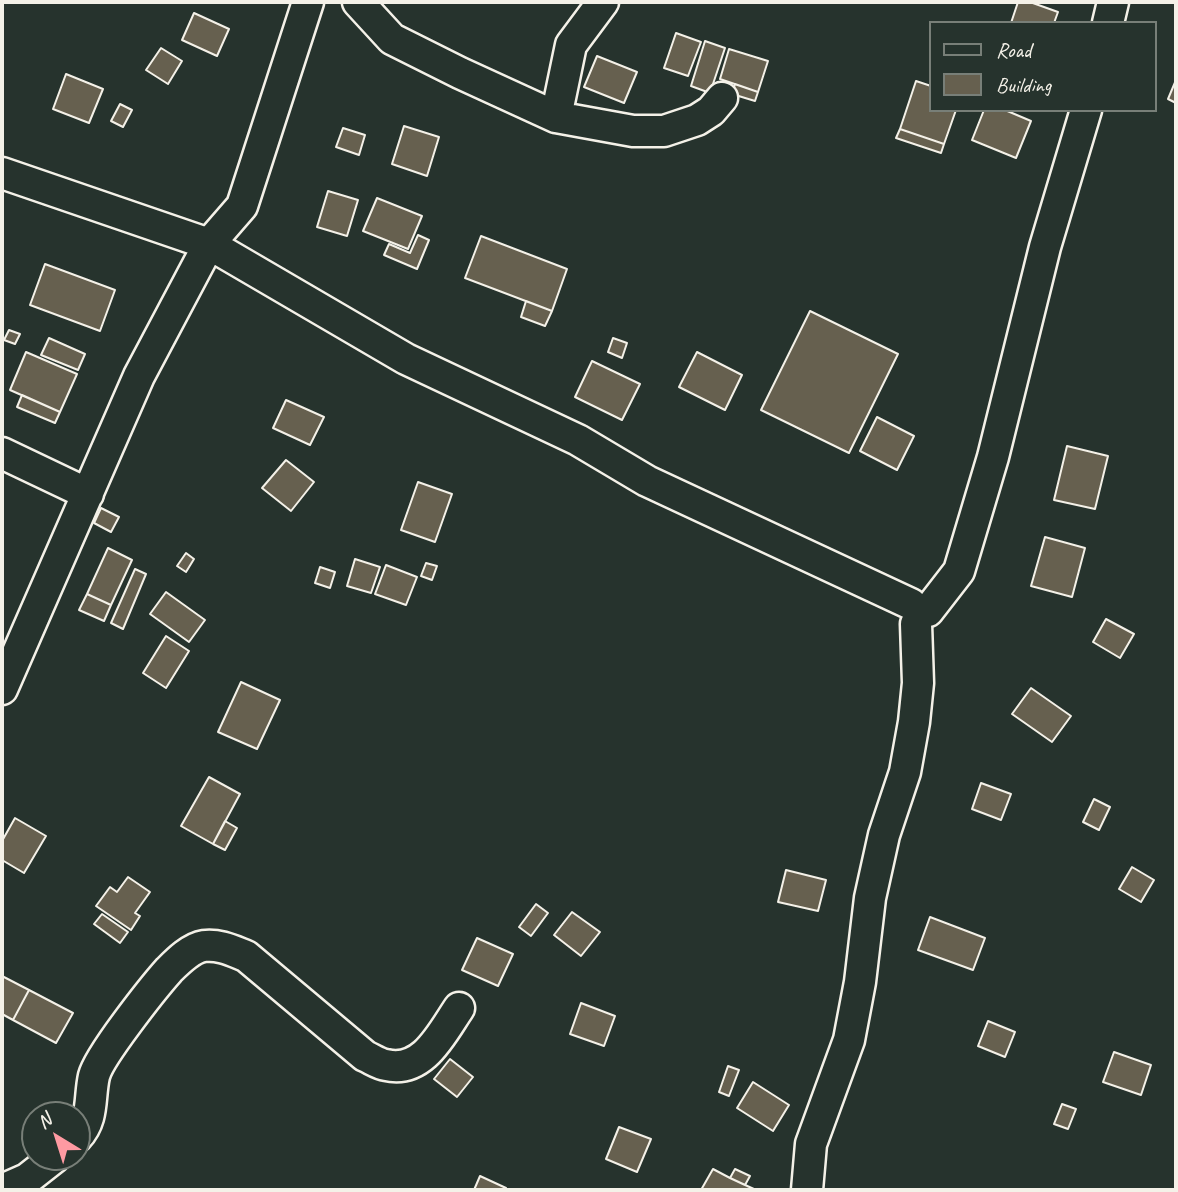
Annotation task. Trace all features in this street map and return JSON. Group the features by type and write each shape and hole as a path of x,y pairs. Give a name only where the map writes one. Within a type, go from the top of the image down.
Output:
{"street":[{"path":"2,689 139,376 209,244 242,206 307,2"},
{"path":"358,2 392,38 555,117 634,131 664,131 696,120 711,111 722,98"},
{"path":"555,117 570,45 603,2"},
{"path":"1108,21 1113,2"},
{"path":"807,1190 811,1144 849,1040 870,898 884,835 905,772 918,683 919,613 959,571 993,457 1045,247 1085,112"},
{"path":"2,173 209,244 407,359 578,440 647,481 919,613"},
{"path":"2,453 88,494"},
{"path":"91,1104 94,1077 101,1059 169,971 187,954 203,946 223,947 246,956 365,1056 386,1066 406,1065 425,1057 460,1008"},
{"path":"2,1190 27,1179 37,1171"}],"building":[{"path":"1018,2 1030,2 1058,12 1055,21 1012,21"},
{"path":"194,13 229,29 217,56 182,40"},
{"path":"676,33 701,42 688,76 664,68"},
{"path":"705,41 725,48 710,93 691,86"},
{"path":"161,48 182,61 168,84 146,70"},
{"path":"729,49 768,61 758,92 720,79"},
{"path":"597,56 637,72 624,103 584,87"},
{"path":"66,74 103,89 89,123 53,109"},
{"path":"1176,80 1176,103 1168,99"},
{"path":"916,81 930,86 930,112 955,112 944,144 900,129"},
{"path":"735,84 758,92 755,101 732,94"},
{"path":"120,104 132,110 123,127 111,121"},
{"path":"983,112 1010,112 1031,121 1016,158 972,140"},
{"path":"404,126 439,137 427,176 392,164"},
{"path":"343,128 365,135 359,155 336,147"},
{"path":"900,129 944,144 941,153 896,138"},
{"path":"328,191 358,200 347,236 317,227"},
{"path":"377,198 422,216 408,249 363,231"},
{"path":"418,235 429,240 417,269 384,255 389,244 410,253"},
{"path":"481,236 567,269 552,311 465,278"},
{"path":"45,264 115,290 100,331 30,305"},
{"path":"526,301 552,311 545,326 521,317"},
{"path":"810,311 898,354 849,453 761,410"},
{"path":"9,330 20,334 15,344 4,340"},
{"path":"49,338 85,354 78,370 41,355"},
{"path":"613,338 627,343 622,358 608,352"},
{"path":"26,352 77,374 60,412 10,390"},
{"path":"697,352 742,375 725,410 679,387"},
{"path":"592,361 640,384 622,420 575,397"},
{"path":"22,395 60,412 55,423 17,407"},
{"path":"286,400 324,417 310,445 273,428"},
{"path":"877,417 914,436 897,470 860,451"},
{"path":"1067,446 1108,456 1095,509 1054,500"},
{"path":"286,460 314,482 291,511 262,488"},
{"path":"418,482 452,494 435,542 401,530"},
{"path":"101,508 119,517 111,532 94,523"},
{"path":"1045,537 1085,548 1072,597 1031,586"},
{"path":"108,548 132,560 111,605 87,594"},
{"path":"186,553 194,559 186,572 177,566"},
{"path":"355,559 380,567 371,593 347,586"},
{"path":"426,563 437,566 432,580 421,576"},
{"path":"386,565 417,577 406,605 375,594"},
{"path":"320,567 335,572 330,588 315,583"},
{"path":"135,569 146,574 123,629 111,623"},
{"path":"166,592 205,620 189,642 150,614"},
{"path":"87,594 111,605 104,621 79,610"},
{"path":"1106,619 1134,634 1120,658 1093,642"},
{"path":"166,636 189,651 166,688 143,673"},
{"path":"241,682 280,700 257,749 218,732"},
{"path":"1031,688 1071,716 1052,742 1012,714"},
{"path":"209,777 240,794 213,844 181,826"},
{"path":"981,783 1011,794 1001,820 972,809"},
{"path":"1094,799 1110,807 1099,830 1083,822"},
{"path":"15,818 46,836 24,873 2,860 2,841"},
{"path":"225,821 237,828 225,850 213,844"},
{"path":"1132,867 1154,880 1141,902 1119,889"},
{"path":"786,870 826,880 818,911 778,902"},
{"path":"128,877 150,892 135,913 140,916 131,930 96,906 110,887 117,892"},
{"path":"536,904 548,913 531,936 519,927"},
{"path":"572,912 600,932 581,956 554,935"},
{"path":"102,914 128,932 120,943 94,924"},
{"path":"930,917 985,938 973,970 918,950"},
{"path":"477,938 513,954 498,986 462,970"},
{"path":"2,976 29,990 13,1020 2,1014"},
{"path":"29,990 73,1013 56,1043 13,1020"},
{"path":"581,1003 615,1016 604,1046 570,1034"},
{"path":"988,1021 1015,1032 1005,1057 978,1046"},
{"path":"1114,1052 1151,1065 1141,1095 1103,1082"},
{"path":"450,1059 473,1077 457,1097 434,1079"},
{"path":"728,1066 739,1070 729,1096 719,1092"},
{"path":"753,1082 789,1105 773,1131 737,1108"},
{"path":"1062,1104 1076,1109 1068,1129 1054,1124"},
{"path":"619,1127 651,1139 637,1172 606,1159"},
{"path":"713,1169 730,1178 756,1190 701,1190"},
{"path":"735,1169 750,1176 745,1185 730,1178"},
{"path":"480,1176 506,1188 505,1190 474,1190"}]}
